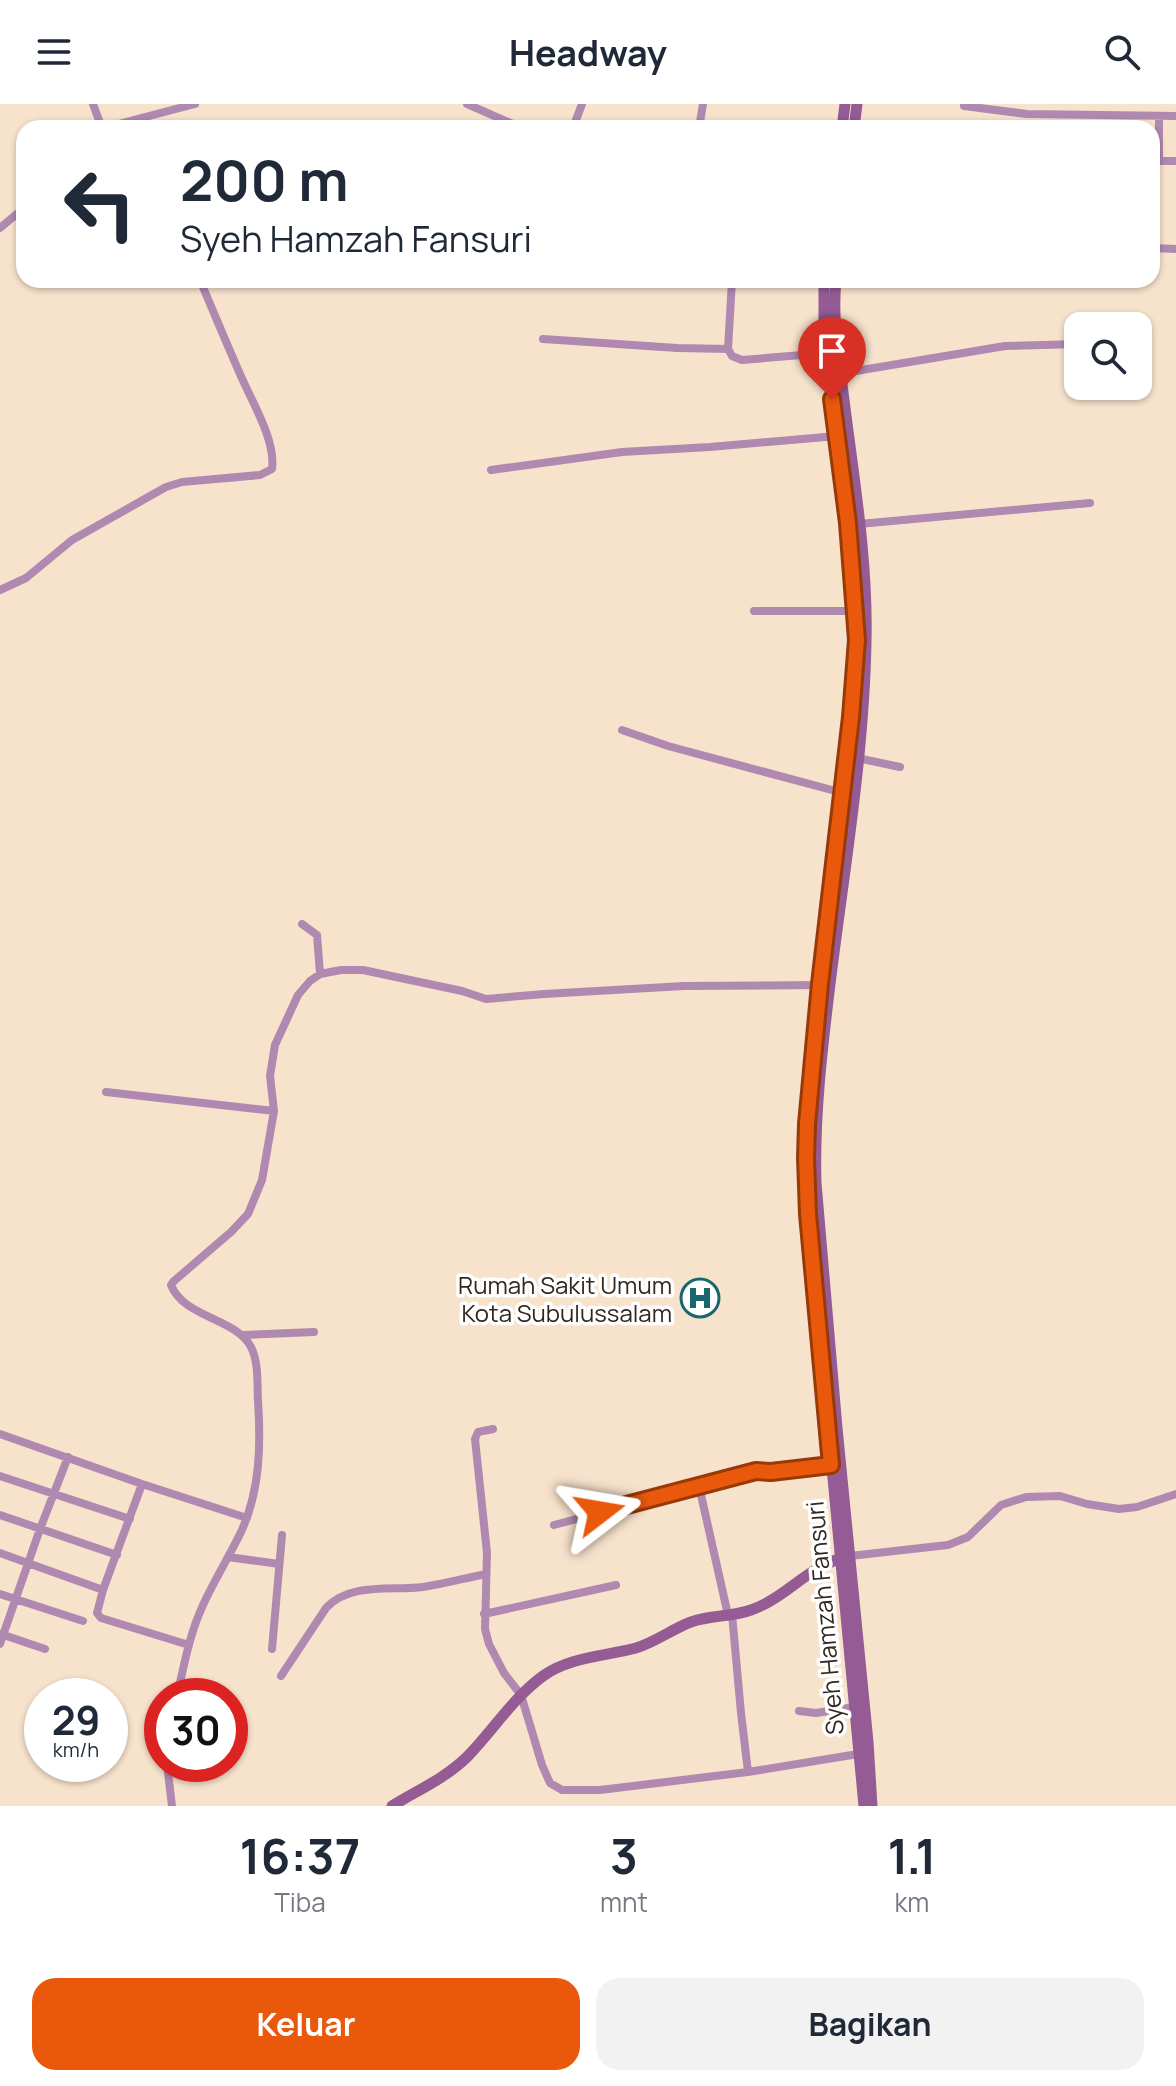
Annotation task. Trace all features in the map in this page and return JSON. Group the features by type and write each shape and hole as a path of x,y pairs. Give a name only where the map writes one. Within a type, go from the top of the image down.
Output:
{"main road":[{"name":"Syeh Hamzah Fansuri","path":"824,288 826,353 835,374 859,524 857,640 825,985"},
{"name":"Syeh Hamzah Fansuri","path":"836,288 837,436 866,640 857,758 807,1124 831,1465 845,1557 872,1806"},
{"name":"Syeh Hamzah Fansuri","path":"811,1182 837,1428 864,1806"},
{"path":"392,1806 443,1777 457,1765 521,1695 544,1675 566,1664 637,1648 691,1622 762,1606 826,1562 845,1557"}],"street":[{"path":"146,120 195,104"},
{"path":"467,104 504,120"},
{"path":"951,104 1027,114 1176,116"},
{"path":"1063,104 1063,114"},
{"path":"1159,116 1159,120"},
{"path":"0,228 16,215"},
{"path":"0,590 26,578 72,540 166,487 182,482 270,472 273,461 261,418 204,288"},
{"path":"732,288 728,349 732,356 742,360 826,353"},
{"path":"543,339 728,349"},
{"path":"835,374 996,348 1064,345"},
{"path":"491,470 622,452 837,436"},
{"path":"859,524 1090,503"},
{"path":"754,611 856,611"},
{"path":"622,730 668,746 843,793"},
{"path":"857,758 900,767"},
{"path":"302,924 317,935 320,974"},
{"path":"181,1678 197,1621 247,1518 258,1471 259,1412 256,1365 251,1347 243,1335 192,1307 180,1298 171,1285 248,1214 262,1180 274,1111 270,1076 275,1045 298,995 310,981 329,971 363,970 486,999 684,986 825,985"},
{"path":"106,1092 274,1111"},
{"path":"243,1335 314,1332"},
{"path":"493,1429 478,1432 475,1439 487,1553 485,1629 507,1679 521,1695 547,1779 556,1788 600,1790 748,1772 858,1754"},
{"path":"0,1434 247,1518"},
{"path":"45,1649 1,1638 68,1457"},
{"path":"554,1525 756,1471 831,1465"},
{"path":"0,1476 130,1519"},
{"path":"142,1484 97,1612 101,1618 189,1645"},
{"path":"699,1486 730,1614 748,1772"},
{"path":"845,1557 948,1545 968,1537 1001,1505 1026,1497 1060,1496 1119,1509 1137,1507 1176,1494"},
{"path":"0,1515 117,1555"},
{"path":"272,1649 282,1535"},
{"path":"0,1553 103,1590"},
{"path":"228,1557 279,1564"},
{"path":"281,1676 333,1600 357,1592 422,1587 486,1574"},
{"path":"484,1614 616,1585"},
{"path":"0,1594 83,1621"},
{"path":"799,1711 816,1713 855,1707"},
{"path":"169,1782 172,1806"}],"place":[{"name":"Rumah Sakit Umum Kota Subulussalam","path":"700,1298"}],"route":[{"path":"600,1512 756,1471 831,1465 808,1214 806,1158 820,984 857,640 848,523 832,399"}]}
